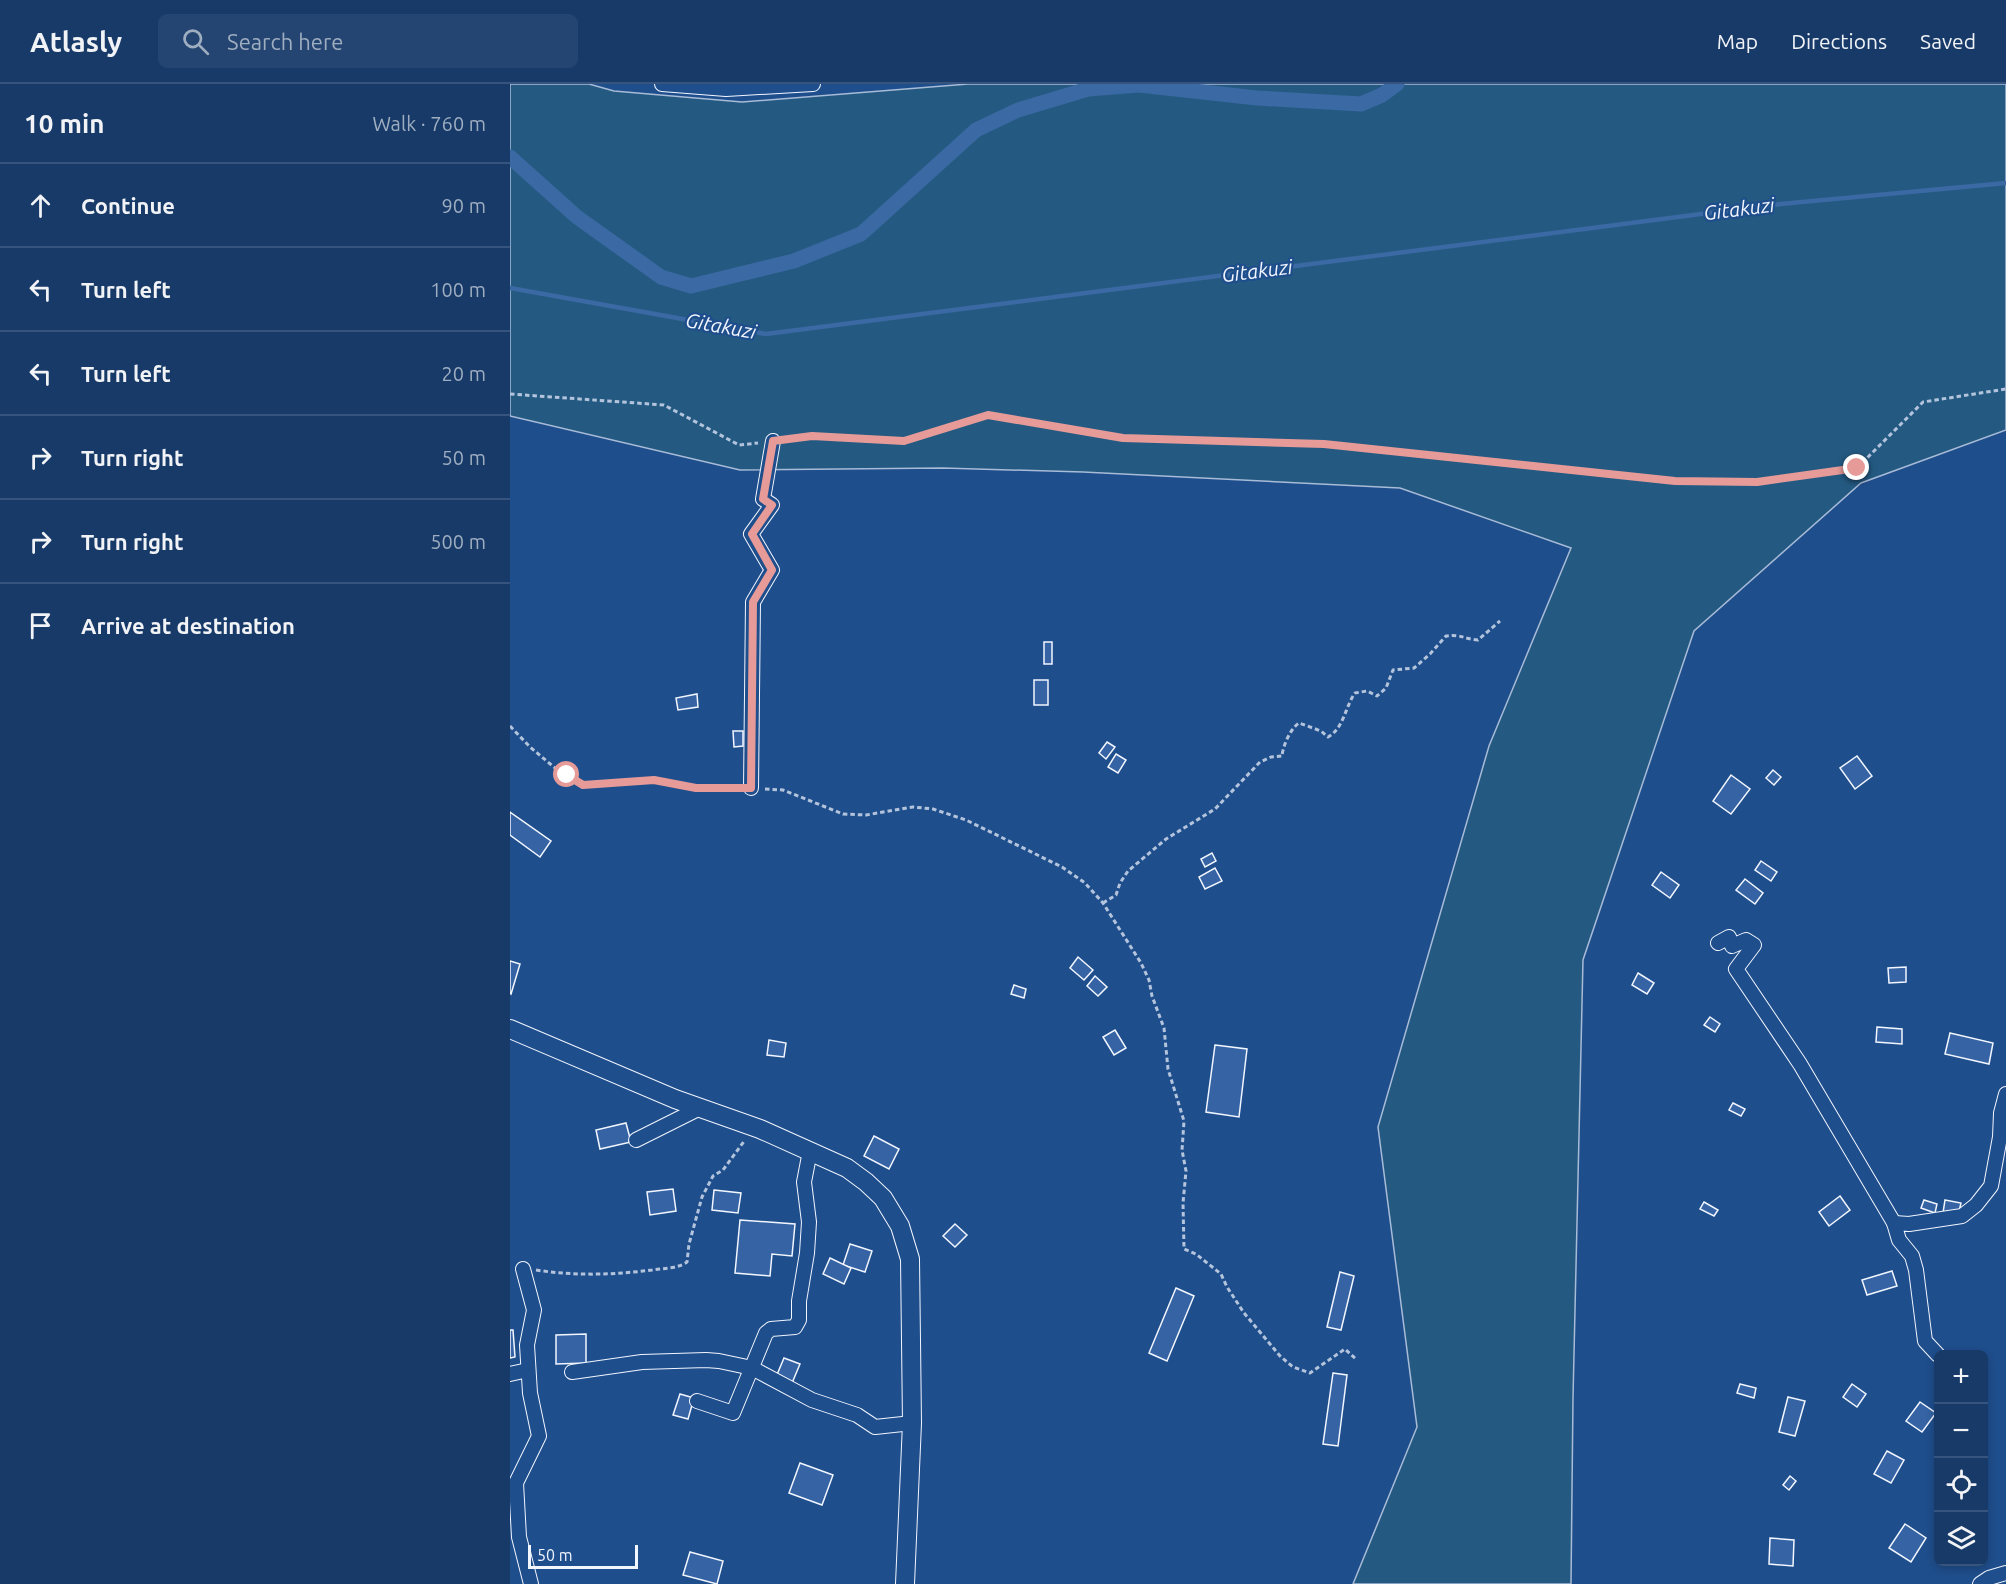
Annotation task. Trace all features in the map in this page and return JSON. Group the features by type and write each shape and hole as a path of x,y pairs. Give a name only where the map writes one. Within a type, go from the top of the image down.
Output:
{"main road":[{"path":"510,1029 700,1108 751,1125 810,1151 847,1168 884,1198 900,1226 910,1259 912,1423 905,1584"}],"street":[{"path":"662,84 726,89 813,84"},
{"path":"751,788 753,602 772,570 752,534 772,505 763,499 773,441"},
{"path":"1718,942 1728,937 1732,946 1746,940 1754,945 1736,969 1800,1064 1894,1224 1899,1240 1912,1256 1916,1270 1925,1341 1934,1351"},
{"path":"1894,1224 1962,1216 1976,1205 1990,1186 2006,1094"},
{"path":"636,1140 700,1108"},
{"path":"697,1401 733,1413 768,1331 795,1327 798,1323 799,1301 807,1253 809,1221 804,1182 810,1151"},
{"path":"523,1269 534,1310 527,1345 530,1393 539,1436 516,1483 519,1537 531,1584"},
{"path":"572,1372 642,1362 706,1360 752,1368 812,1400 857,1416 875,1426 912,1423"},
{"path":"510,1374 528,1370"},
{"path":"1980,1584 1989,1578 2006,1573"}],"path":[{"path":"510,394 664,405 739,445 812,436 904,441 988,415 1123,438 1324,444 1675,481 1757,482 1857,468 1923,402 2006,389"},
{"path":"1103,903 1116,895 1120,883 1128,872 1166,839 1215,809 1260,762 1271,757 1282,756 1282,749 1293,727 1299,723 1321,731 1328,737 1335,733 1355,693 1366,691 1377,696 1386,688 1393,670 1414,668 1446,636 1459,634 1469,640 1478,640 1500,621"},
{"path":"510,726 555,768 583,785 654,780 696,788 783,790 843,814 866,815 913,807 933,810 966,820 1062,867 1085,883 1103,903 1141,963 1149,980 1152,996 1164,1028 1168,1069 1184,1120 1182,1150 1186,1171 1183,1203 1184,1249 1196,1254 1221,1274 1254,1327 1293,1367 1310,1372 1344,1348 1357,1360"},
{"path":"523,1269 587,1275 632,1273 681,1267 687,1262 689,1244 702,1197 713,1176 723,1170 747,1138 751,1125"}],"shaded area":[{"path":"510,84 589,84 614,91 742,102 968,84 2006,84 2006,430 1861,483 1694,631 1583,960 1571,1584 1353,1584 1417,1427 1378,1127 1489,746 1571,548 1400,488 1083,472 943,468 740,470 510,416"}],"building":[{"path":"1044,642 1052,642 1052,664 1044,664"},
{"path":"1034,680 1048,680 1048,705 1034,705"},
{"path":"697,694 698,707 678,710 676,698"},
{"path":"733,731 743,731 743,746 734,747"},
{"path":"1107,742 1115,747 1106,759 1099,753"},
{"path":"1116,754 1126,760 1118,773 1108,767"},
{"path":"1857,756 1872,776 1855,789 1840,768"},
{"path":"1773,770 1781,777 1774,785 1766,778"},
{"path":"1731,775 1750,789 1731,814 1713,801"},
{"path":"510,812 551,841 540,857 510,835"},
{"path":"1212,853 1216,861 1205,867 1201,859"},
{"path":"1761,861 1777,872 1771,881 1755,870"},
{"path":"1215,868 1222,881 1205,889 1199,877"},
{"path":"1661,872 1679,885 1670,898 1652,885"},
{"path":"1745,879 1763,893 1755,904 1736,890"},
{"path":"1078,957 1093,970 1084,980 1070,968"},
{"path":"510,961 520,964 511,994 510,993"},
{"path":"1906,967 1906,982 1889,983 1888,968"},
{"path":"1638,973 1654,983 1647,994 1632,985"},
{"path":"1095,976 1107,987 1098,996 1087,986"},
{"path":"1014,985 1026,989 1024,998 1011,994"},
{"path":"1710,1017 1720,1024 1715,1032 1704,1025"},
{"path":"1877,1027 1902,1029 1902,1044 1876,1042"},
{"path":"1115,1030 1126,1048 1114,1055 1103,1037"},
{"path":"1950,1033 1993,1043 1989,1064 1945,1054"},
{"path":"769,1040 786,1043 784,1057 767,1055"},
{"path":"1215,1045 1247,1049 1239,1117 1206,1112"},
{"path":"1733,1103 1745,1109 1741,1116 1729,1110"},
{"path":"626,1123 631,1142 600,1149 596,1130"},
{"path":"874,1136 899,1149 889,1169 864,1156"},
{"path":"673,1189 676,1211 650,1215 647,1192"},
{"path":"714,1190 741,1193 738,1213 712,1210"},
{"path":"1840,1196 1850,1210 1829,1226 1819,1212"},
{"path":"1924,1200 1937,1204 1935,1213 1921,1208"},
{"path":"1945,1200 1961,1203 1958,1216 1943,1213"},
{"path":"1704,1202 1718,1210 1714,1216 1700,1209"},
{"path":"740,1220 795,1224 792,1256 772,1254 770,1276 735,1273"},
{"path":"955,1224 967,1235 955,1247 943,1236"},
{"path":"850,1244 872,1251 865,1272 843,1265"},
{"path":"830,1258 851,1268 844,1284 823,1274"},
{"path":"1892,1271 1897,1286 1867,1295 1862,1280"},
{"path":"1340,1272 1354,1276 1341,1330 1327,1327"},
{"path":"1176,1288 1194,1296 1167,1361 1149,1353"},
{"path":"510,1330 513,1330 515,1357 510,1358"},
{"path":"586,1334 586,1363 556,1364 556,1335"},
{"path":"784,1358 800,1364 792,1383 776,1377"},
{"path":"1333,1373 1347,1375 1338,1446 1323,1444"},
{"path":"1740,1384 1756,1388 1754,1398 1737,1393"},
{"path":"1852,1384 1866,1394 1857,1407 1843,1397"},
{"path":"680,1394 694,1398 688,1419 673,1415"},
{"path":"1788,1397 1805,1401 1795,1436 1779,1432"},
{"path":"1920,1402 1934,1412 1934,1416 1922,1432 1906,1421"},
{"path":"1887,1451 1904,1460 1891,1483 1874,1474"},
{"path":"800,1463 833,1475 822,1505 789,1493"},
{"path":"1790,1476 1796,1481 1789,1490 1783,1485"},
{"path":"1905,1524 1926,1538 1911,1562 1889,1548"},
{"path":"1770,1538 1794,1540 1793,1566 1769,1564"},
{"path":"690,1552 723,1561 717,1584 683,1575"}],"waterway":[{"path":"510,157 577,217 661,277 691,286 794,261 861,234 976,130 1018,110 1088,89 1139,85 1257,98 1361,104 1382,95 1397,84"},
{"name":"Gitakuzi","path":"510,288 766,334 1771,205 2006,183"}],"route":[{"path":"567,775 583,785 654,780 696,788 751,788 753,602 772,570 752,534 772,505 763,499 773,441 812,436 904,441 988,415 1123,438 1324,444 1675,481 1757,482 1857,468"}]}
